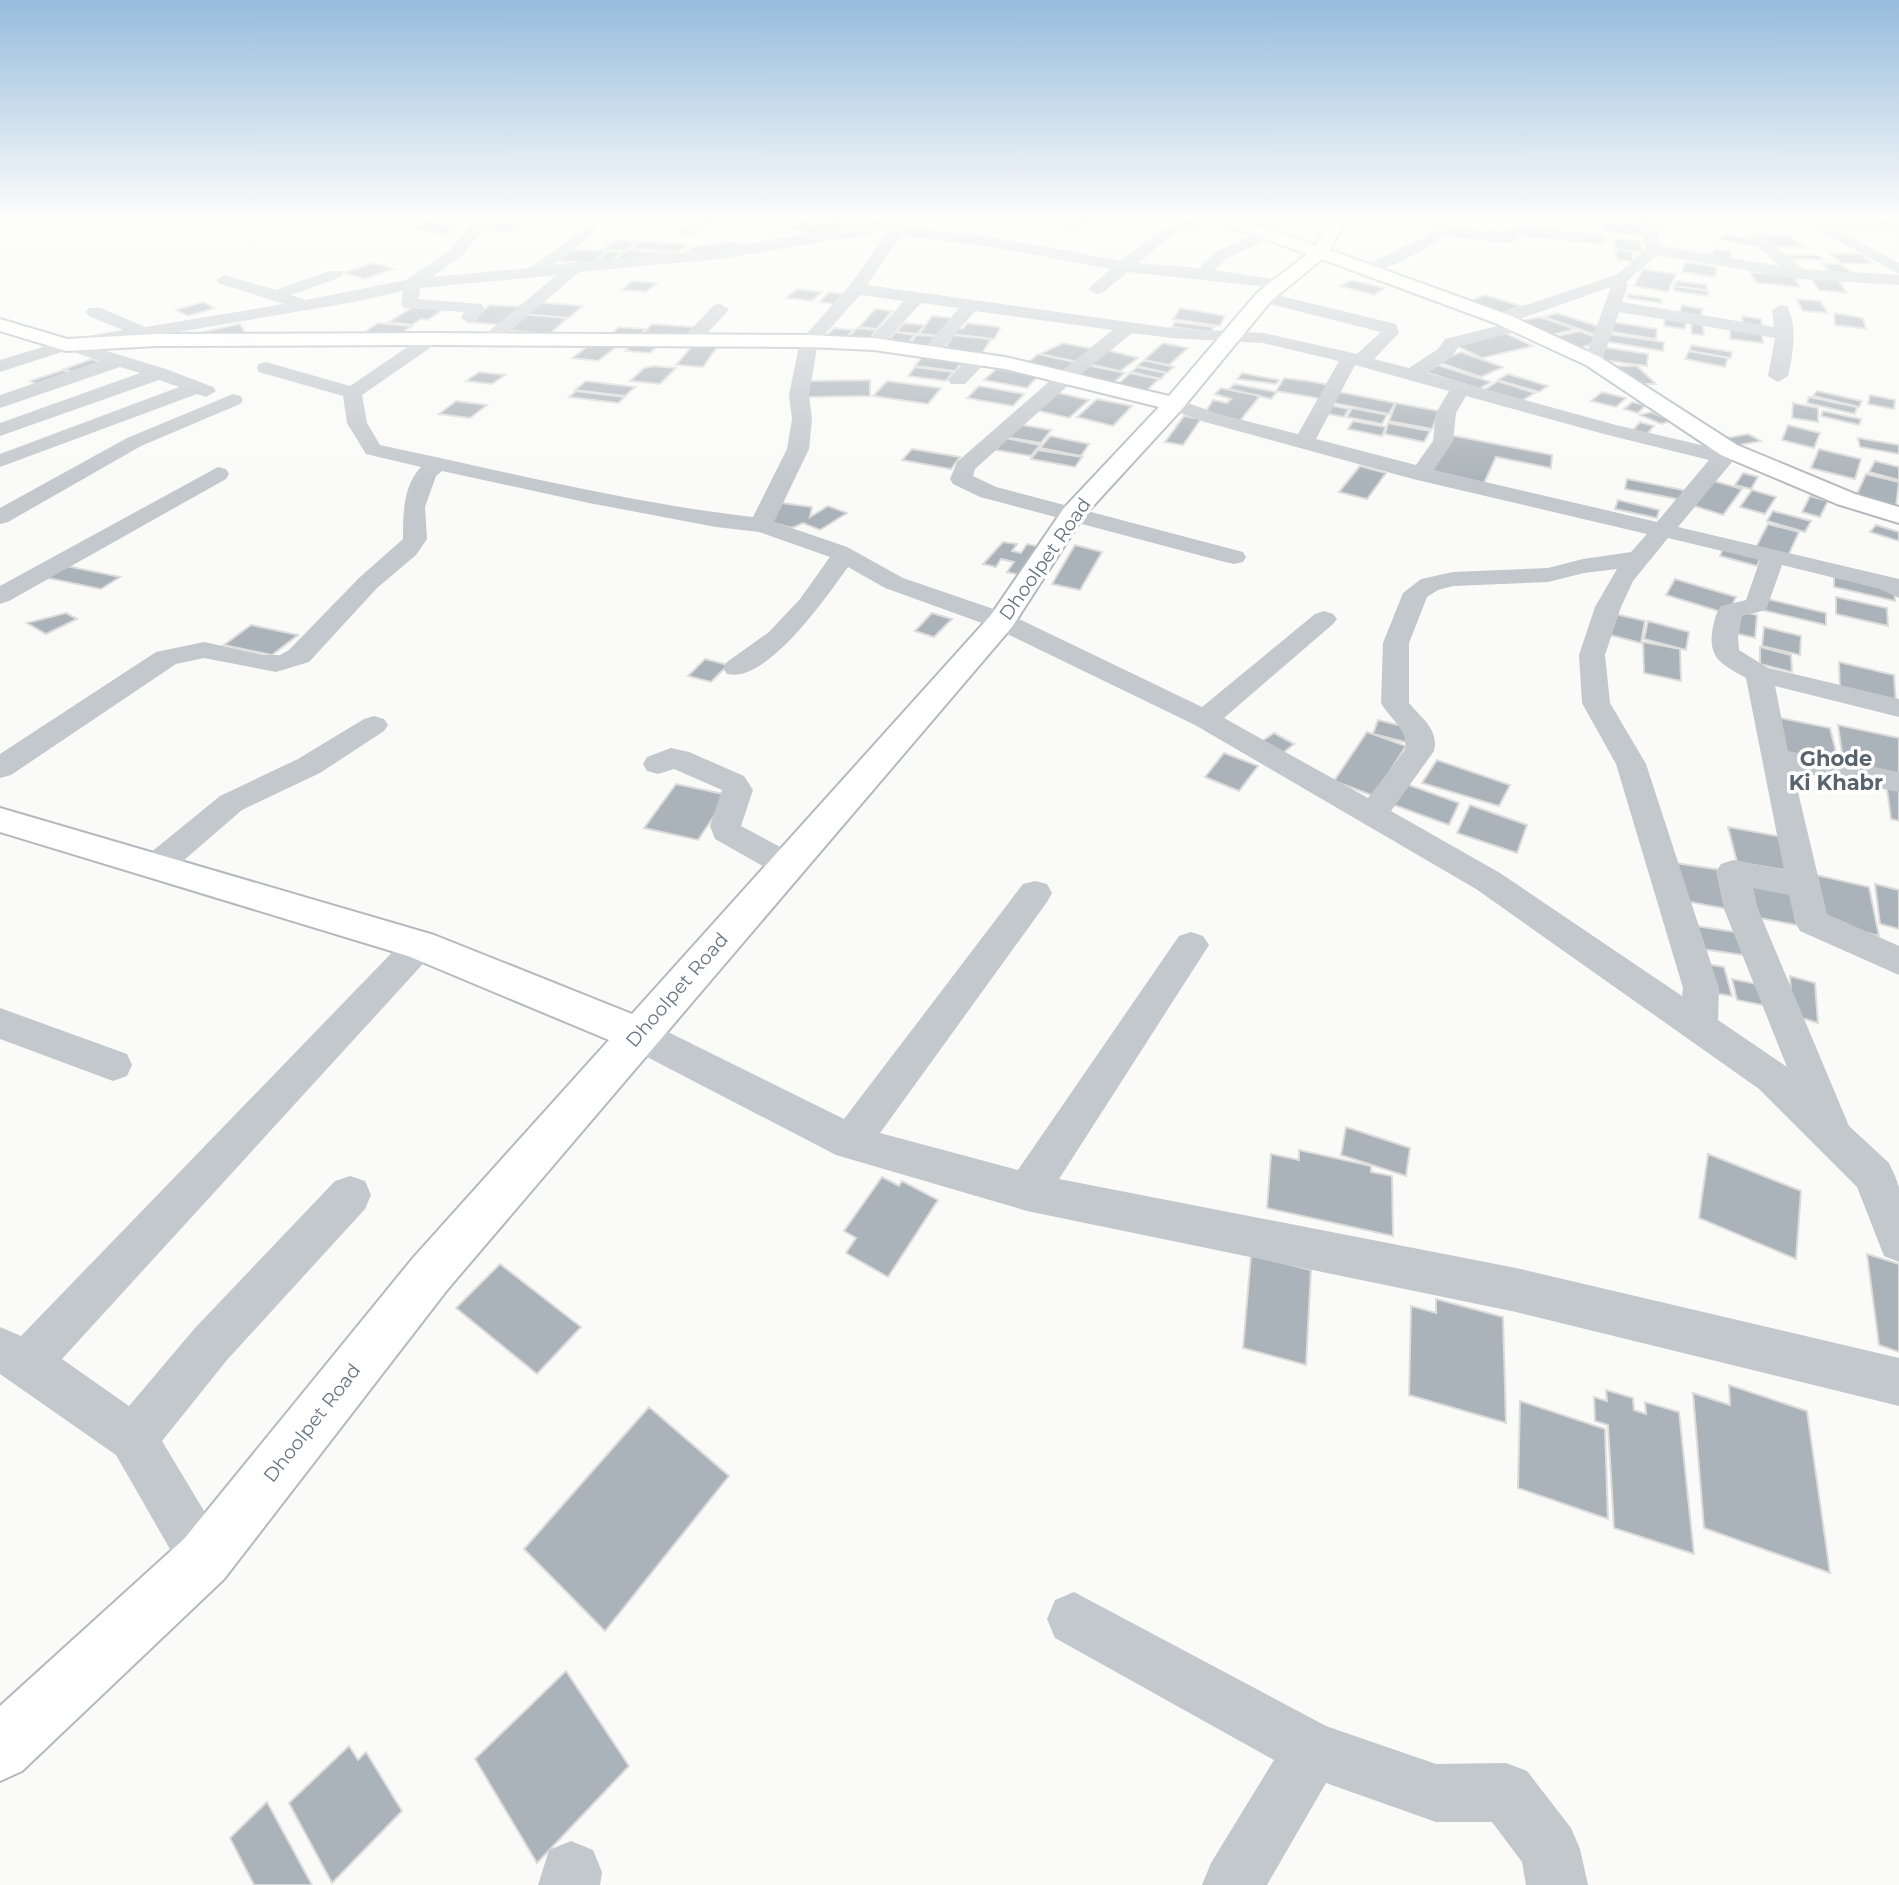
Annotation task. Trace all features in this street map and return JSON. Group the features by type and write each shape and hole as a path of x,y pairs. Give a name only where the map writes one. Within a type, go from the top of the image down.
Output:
{"street":[{"path":"0,366 66,345 150,336 297,307"},
{"path":"470,318 474,307"},
{"path":"489,340 528,307"},
{"path":"761,525 798,449 802,419 799,395 809,341 840,307"},
{"path":"874,344 908,307"},
{"path":"931,351 969,307"},
{"path":"992,307 1128,327 1263,338 1412,375 1611,430 1727,454 1846,499 1899,515"},
{"name":"Dhoolpet Road","path":"0,1749 204,1559 430,1274 637,1034 1002,621 1073,513 1174,404 1256,307"},
{"path":"1304,442 1355,360 1390,333 1390,328 1322,307"},
{"path":"1468,307 1593,361 1727,454"},
{"path":"1412,375 1437,360 1451,343 1549,307"},
{"path":"1593,361 1614,307"},
{"path":"1620,307 1785,334"},
{"path":"689,342 720,309"},
{"path":"1778,376 1784,356 1785,334 1781,309"},
{"path":"95,312 150,336 809,341 874,344 979,358 1068,376 1421,474 1663,528 1889,584 1899,590"},
{"path":"0,325 159,373 233,400 134,442 0,517"},
{"path":"1128,327 965,467 961,479 988,492 1234,557"},
{"path":"430,339 353,393 351,402 373,450 589,496 716,520 761,525 798,536 844,555 894,583 1002,621 1205,719 1488,881 1773,1078 1874,1176 1899,1242"},
{"path":"958,380 979,358"},
{"path":"0,402 119,361"},
{"path":"266,368 353,393"},
{"path":"0,430 159,373"},
{"path":"0,461 196,387"},
{"path":"1421,474 1443,441 1446,413 1460,389"},
{"path":"1699,1027 1701,988 1631,764 1596,703 1592,655 1608,607 1622,579 1636,559 1727,454"},
{"path":"0,768 166,658 184,652 206,650 271,664 288,664 299,656 368,583 408,550 415,539 414,507 426,474 438,463"},
{"path":"0,596 218,474"},
{"path":"737,668 778,638 809,604 844,555"},
{"path":"1773,556 1757,605 1730,611 1723,645 1727,656 1759,674 1899,708"},
{"path":"1372,815 1423,742 1419,729 1399,711 1395,703 1396,643 1416,593 1430,584 1453,579 1548,576 1583,566 1636,559"},
{"path":"1205,719 1324,619"},
{"path":"1759,674 1764,708 1812,922 1899,961"},
{"path":"156,866 231,803 309,766 374,725"},
{"path":"1776,758 1899,782"},
{"path":"658,764 664,760 678,759 733,783 738,790 737,798 725,825 726,831 787,864"},
{"path":"0,820 420,945 637,1034 850,1142 1027,1192 1516,1290 1899,1382"},
{"path":"1804,886 1733,872 1741,909 1835,1136"},
{"path":"850,1142 1035,893"},
{"path":"204,1559 133,1438 14,1357 420,945"},
{"path":"1027,1192 1191,946"},
{"path":"0,1023 113,1065"},
{"path":"133,1438 211,1343 350,1195"},
{"path":"1074,1619 1312,1750 1436,1793 1506,1792 1550,1849 1557,1885"},
{"path":"1233,1885 1312,1750"}],"building":[{"path":"186,307 215,308 188,316 176,310"},
{"path":"413,307 445,308 428,320 421,319 412,325 389,322"},
{"path":"487,307 524,307 503,325 468,322"},
{"path":"532,307 582,307 569,318 524,314"},
{"path":"1484,307 1519,307 1504,313"},
{"path":"1681,307 1703,309 1699,318 1679,315"},
{"path":"1801,307 1824,307 1828,313 1803,311"},
{"path":"1180,308 1225,316 1220,326 1173,319"},
{"path":"875,309 892,311 877,329 859,327"},
{"path":"1557,313 1603,328 1596,335 1544,317"},
{"path":"1834,313 1863,318 1866,329 1835,325"},
{"path":"522,314 568,318 549,334 503,330"},
{"path":"932,316 952,318 940,336 919,334"},
{"path":"1742,316 1761,319 1762,329 1743,326"},
{"path":"1540,317 1576,329 1547,336 1516,322"},
{"path":"1665,319 1686,322 1685,329 1664,326"},
{"path":"1175,322 1214,327 1211,332 1172,327"},
{"path":"1613,322 1657,329 1656,339 1612,332"},
{"path":"378,323 412,326 397,336 363,333"},
{"path":"904,323 925,325 917,334 896,332"},
{"path":"967,323 1000,329 994,339 952,334 956,328 963,329"},
{"path":"1691,323 1703,325 1704,335 1692,334"},
{"path":"240,324 248,338 206,338 203,332"},
{"path":"652,324 694,327 683,340 640,337"},
{"path":"619,327 646,329 635,340 607,337"},
{"path":"834,328 853,330 846,338 826,336"},
{"path":"857,328 877,330 868,340 848,338"},
{"path":"1730,329 1762,334 1763,343 1730,339"},
{"path":"1579,331 1596,337 1590,345 1575,349 1550,338"},
{"path":"895,332 915,335 906,345 886,343"},
{"path":"1503,332 1533,346 1482,358 1453,344"},
{"path":"1609,334 1664,342 1663,351 1608,342"},
{"path":"916,335 936,336 927,349 908,347"},
{"path":"953,335 991,339 981,355 943,351"},
{"path":"633,343 658,345 650,353 625,351"},
{"path":"1063,343 1098,350 1083,363 1040,354"},
{"path":"1163,343 1188,348 1169,365 1144,360"},
{"path":"591,344 616,347 598,361 572,358"},
{"path":"1691,345 1732,352 1731,358 1690,351"},
{"path":"692,346 717,347 703,367 676,365"},
{"path":"1603,347 1648,354 1647,366 1602,360"},
{"path":"1107,350 1138,358 1120,371 1088,364"},
{"path":"1689,351 1728,358 1725,367 1685,359"},
{"path":"1461,352 1503,367 1481,377 1438,362"},
{"path":"1038,354 1079,363 1067,373 1026,364"},
{"path":"923,356 963,361 955,371 915,366"},
{"path":"92,359 105,364 76,374 64,369"},
{"path":"1144,360 1174,367 1167,373 1137,366"},
{"path":"1087,365 1125,373 1112,384 1074,376"},
{"path":"1438,365 1491,382 1479,389 1425,372"},
{"path":"1613,366 1637,366 1656,384 1631,384"},
{"path":"915,367 953,372 946,381 908,376"},
{"path":"1137,367 1166,373 1161,379 1131,372"},
{"path":"644,368 676,368 660,384 630,381"},
{"path":"996,369 1038,376 1027,388 984,380"},
{"path":"63,370 74,375 42,386 30,381"},
{"path":"479,372 505,375 492,384 466,381"},
{"path":"1130,373 1159,379 1144,393 1115,387"},
{"path":"1242,373 1279,380 1276,384 1237,379"},
{"path":"1508,374 1548,386 1539,392 1498,380"},
{"path":"1284,378 1330,385 1322,399 1276,391"},
{"path":"870,380 870,396 806,397 808,381"},
{"path":"586,381 635,387 625,396 575,390"},
{"path":"887,381 941,388 928,404 873,396"},
{"path":"1498,381 1535,393 1521,401 1484,390"},
{"path":"1234,384 1277,392 1271,399 1229,389"},
{"path":"979,386 1024,394 1013,406 967,398"},
{"path":"1221,388 1260,396 1239,422 1205,413 1213,400 1227,403 1231,399 1215,394"},
{"path":"576,391 625,397 618,403 569,397"},
{"path":"1335,391 1395,403 1389,414 1328,402"},
{"path":"1817,391 1862,401 1859,407 1813,396"},
{"path":"1055,392 1089,400 1069,418 1035,410"},
{"path":"1602,392 1626,398 1616,407 1591,401"},
{"path":"1870,395 1895,400 1894,409 1868,404"},
{"path":"1809,397 1857,407 1855,414 1807,403"},
{"path":"1097,399 1132,406 1113,426 1077,417"},
{"path":"456,401 487,405 470,418 439,414"},
{"path":"1632,402 1646,405 1638,413 1624,409"},
{"path":"1396,403 1439,411 1432,429 1389,421"},
{"path":"1793,403 1818,408 1818,422 1792,418"},
{"path":"1329,405 1349,409 1344,417 1323,413"},
{"path":"1352,408 1387,415 1382,424 1347,417"},
{"path":"1823,411 1861,419 1859,425 1821,416"},
{"path":"1651,412 1672,421 1661,424 1640,415"},
{"path":"1184,416 1201,419 1183,445 1165,442"},
{"path":"1353,421 1386,427 1382,436 1348,429"},
{"path":"1640,422 1654,426 1647,434 1633,430"},
{"path":"1388,423 1430,431 1424,442 1385,434"},
{"path":"1017,424 1051,430 1041,443 1006,437"},
{"path":"1788,425 1820,433 1814,448 1782,440"},
{"path":"1748,434 1761,441 1734,446 1722,439"},
{"path":"1450,435 1552,455 1551,468 1496,457 1484,483 1430,472"},
{"path":"1050,436 1089,444 1081,456 1040,448"},
{"path":"1005,438 1040,445 1031,456 996,450"},
{"path":"1858,438 1899,445 1899,454 1860,447"},
{"path":"912,449 960,457 951,469 902,460"},
{"path":"1819,449 1861,459 1855,479 1811,468"},
{"path":"1038,450 1082,457 1075,467 1031,459"},
{"path":"1875,461 1899,467 1899,480 1869,472"},
{"path":"1360,466 1386,473 1367,499 1339,492"},
{"path":"1743,473 1758,477 1751,489 1735,485"},
{"path":"1866,474 1899,482 1896,506 1856,496"},
{"path":"1627,479 1683,490 1683,500 1625,489"},
{"path":"1714,481 1742,489 1723,515 1694,506"},
{"path":"1752,490 1776,497 1765,514 1740,507"},
{"path":"1810,496 1828,501 1820,517 1802,512"},
{"path":"1618,500 1659,510 1657,518 1615,509"},
{"path":"782,503 812,507 810,517 828,506 847,513 820,530 803,523 792,528 770,522"},
{"path":"1773,511 1811,521 1805,532 1767,521"},
{"path":"1768,524 1799,532 1788,556 1756,547"},
{"path":"1876,525 1899,532 1899,541 1870,532"},
{"path":"1003,542 1017,544 1012,551 1021,553 1027,544 1041,547 1024,576 1007,572 1014,562 1001,559 996,567 983,564"},
{"path":"1075,545 1102,552 1080,590 1052,584"},
{"path":"1724,546 1761,556 1757,566 1720,556"},
{"path":"57,564 120,577 101,589 38,576"},
{"path":"1834,576 1894,589 1895,601 1834,587"},
{"path":"1675,579 1736,597 1728,614 1666,595"},
{"path":"1836,597 1887,608 1888,626 1836,614"},
{"path":"1763,598 1826,613 1826,625 1762,610"},
{"path":"1732,610 1757,615 1755,638 1730,632"},
{"path":"66,613 77,619 46,634 27,623"},
{"path":"932,613 952,619 934,637 915,631"},
{"path":"1611,613 1645,621 1641,643 1606,634"},
{"path":"1648,621 1689,632 1686,650 1644,639"},
{"path":"251,625 298,635 272,655 224,645"},
{"path":"1764,627 1801,636 1800,655 1762,646"},
{"path":"1643,642 1680,649 1681,681 1644,673"},
{"path":"1760,647 1791,655 1792,672 1760,664"},
{"path":"705,659 728,665 711,682 688,676"},
{"path":"1839,662 1894,675 1896,705 1840,691"},
{"path":"1771,716 1830,728 1839,764 1777,751"},
{"path":"1378,720 1414,729 1409,743 1373,734"},
{"path":"1838,725 1899,738 1899,774 1843,761"},
{"path":"1367,732 1406,746 1374,796 1334,781"},
{"path":"1274,733 1294,744 1279,756 1258,744"},
{"path":"1224,753 1258,766 1239,791 1205,777"},
{"path":"1437,760 1510,785 1499,806 1422,783"},
{"path":"1886,782 1899,786 1899,821 1891,819"},
{"path":"676,784 728,795 698,840 644,828"},
{"path":"1406,784 1459,803 1449,825 1394,805"},
{"path":"1470,805 1527,825 1517,853 1457,833"},
{"path":"1728,827 1783,837 1795,872 1737,862"},
{"path":"1669,862 1721,870 1733,910 1679,900"},
{"path":"1812,874 1869,887 1879,936 1820,921"},
{"path":"1744,879 1796,889 1808,927 1754,917"},
{"path":"1875,884 1899,890 1899,929 1880,924"},
{"path":"1689,925 1742,933 1750,956 1695,948"},
{"path":"1701,963 1724,967 1732,996 1708,992"},
{"path":"1790,976 1815,983 1818,1023 1792,1015"},
{"path":"1732,979 1771,987 1777,1008 1737,1000"},
{"path":"1346,1127 1410,1148 1406,1176 1341,1155"},
{"path":"1299,1150 1371,1166 1371,1172 1392,1176 1393,1236 1267,1208 1271,1154 1299,1160"},
{"path":"1708,1154 1801,1191 1796,1259 1699,1218"},
{"path":"882,1177 899,1186 902,1181 938,1200 888,1277 846,1253 856,1238 844,1231"},
{"path":"1867,1254 1899,1264 1899,1352 1879,1345"},
{"path":"1251,1255 1311,1270 1306,1365 1243,1348"},
{"path":"500,1264 581,1327 537,1374 456,1308"},
{"path":"1436,1299 1503,1317 1506,1423 1409,1395 1411,1306 1436,1313"},
{"path":"1729,1385 1807,1411 1830,1573 1704,1528 1693,1393 1730,1405"},
{"path":"1606,1390 1633,1398 1634,1410 1646,1414 1645,1402 1679,1412 1694,1554 1614,1528 1608,1425 1595,1421 1594,1397 1607,1401"},
{"path":"1520,1401 1605,1429 1608,1519 1518,1488"},
{"path":"649,1407 729,1476 605,1631 524,1549"},
{"path":"566,1671 629,1766 537,1863 475,1759"},
{"path":"349,1746 358,1760 366,1752 402,1811 332,1883 289,1803"},
{"path":"267,1802 312,1885 254,1885 230,1838"}],"district":[{"name":"Ghode Ki Khabr","path":"1836,770"}]}
